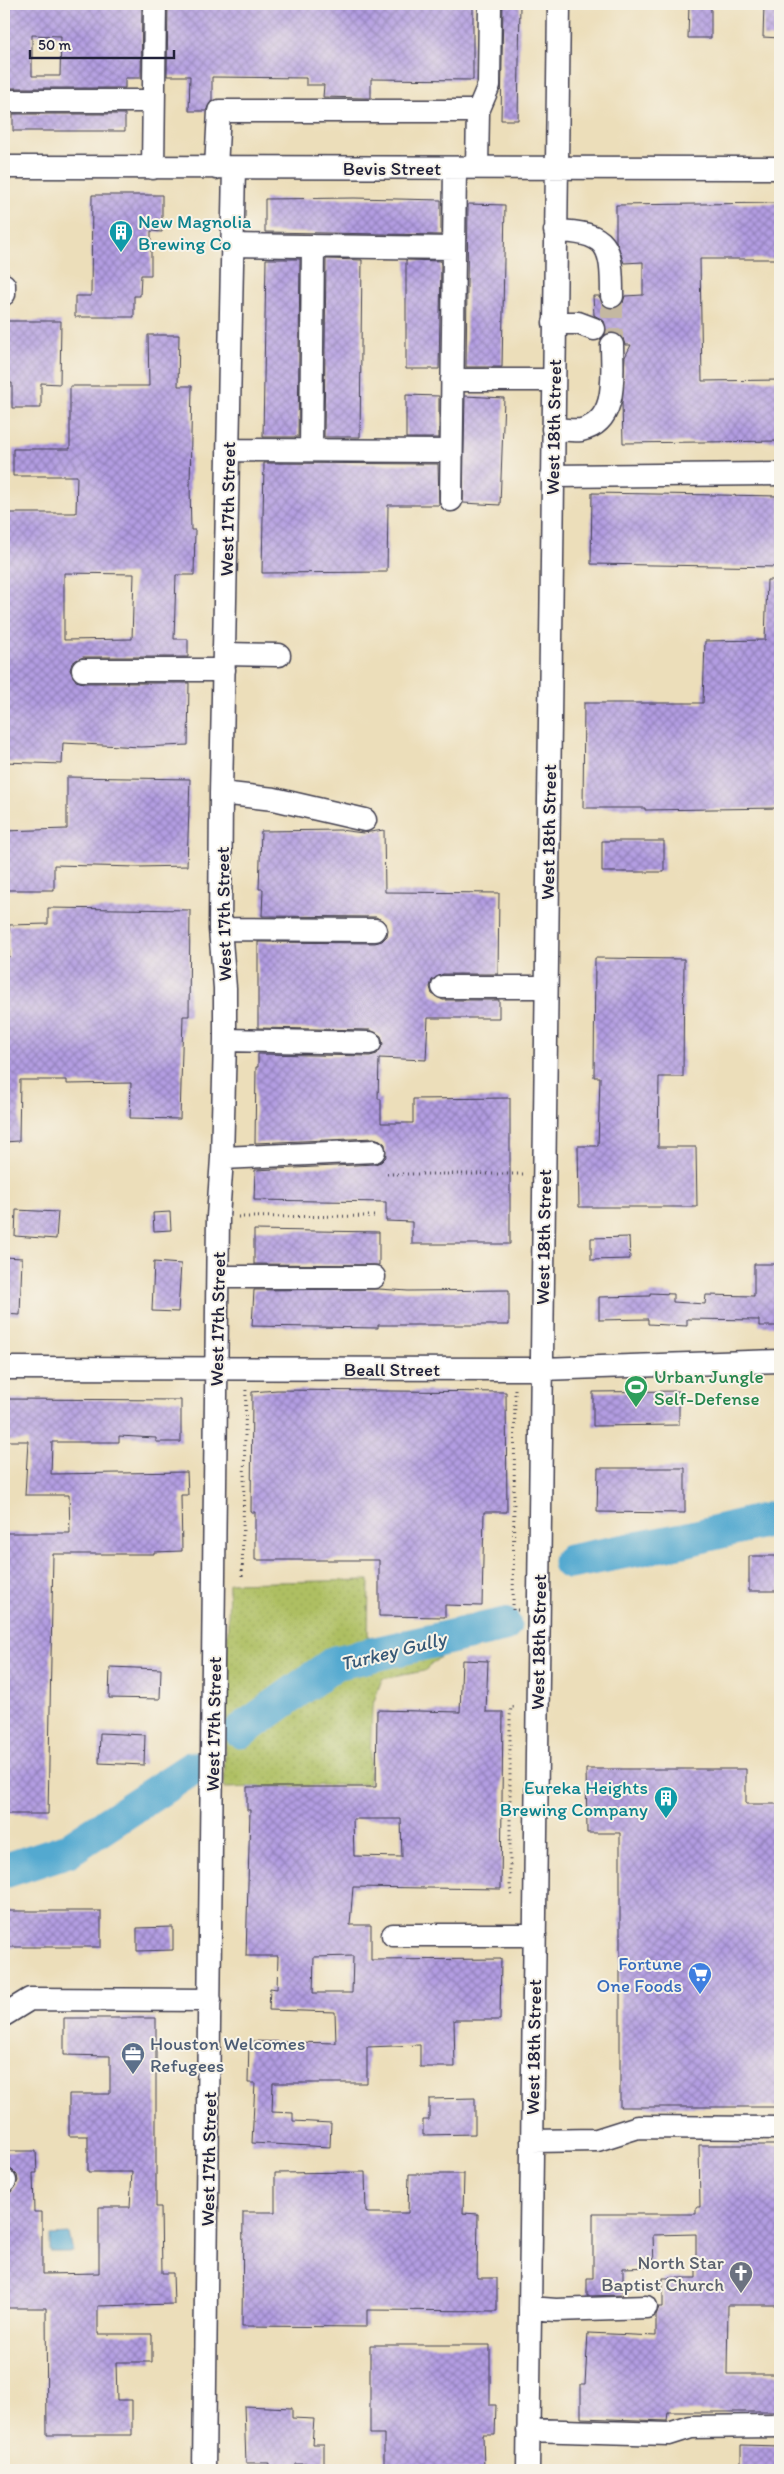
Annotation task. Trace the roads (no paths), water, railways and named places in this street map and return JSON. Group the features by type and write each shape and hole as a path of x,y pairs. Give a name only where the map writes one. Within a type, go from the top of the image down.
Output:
{"street":[{"path":"152,168 155,4"},
{"path":"451,500 454,248 466,168 478,111 489,85 490,4"},
{"name":"West 18th Street","path":"528,2470 559,4"},
{"path":"4,101 153,101"},
{"name":"West 17th Street","path":"204,2470 218,1217 222,1158 225,1040 225,988 220,929 221,793 232,245 219,110 478,111"},
{"name":"Bevis Street","path":"4,167 780,168"},
{"path":"555,231 582,231 602,242 611,260 612,296"},
{"path":"232,245 454,248"},
{"path":"311,450 313,246"},
{"path":"4,285 4,294"},
{"path":"554,323 578,323 594,329"},
{"path":"553,429 581,430 604,414 612,391 612,345"},
{"path":"452,380 554,380"},
{"path":"228,450 451,451"},
{"path":"552,476 780,474"},
{"path":"83,670 224,662 279,655"},
{"path":"221,793 274,799 365,820"},
{"path":"220,929 375,930"},
{"path":"443,987 546,987"},
{"path":"225,1040 370,1043"},
{"path":"222,1158 374,1151"},
{"path":"218,1277 374,1277"},
{"name":"Beall Street","path":"4,1368 542,1369 780,1361"},
{"path":"393,1935 534,1935"},
{"path":"4,2015 30,1999 210,2000"},
{"path":"532,2141 597,2140 638,2126 780,2128"},
{"path":"530,2308 556,2310 646,2306"},
{"path":"528,2430 670,2434 691,2426 780,2426"}],"water":[{"path":"69,2234 73,2252 50,2252 50,2235"}],"waterway":[{"name":"Turkey Gully","path":"570,1562 688,1539 780,1517"},
{"name":"Turkey Gully","path":"241,1731 335,1663 504,1625"},
{"name":"Turkey Gully","path":"4,1871 68,1850 191,1769"}],"tunnel":[{"path":"612,296 612,345"}],"place":[{"name":"New Magnolia Brewing Co","path":"121,253"},
{"name":"Urban Jungle Self-Defense","path":"636,1408"},
{"name":"Eureka Heights Brewing Company","path":"666,1819"},
{"name":"Fortune One Foods","path":"700,1995"},
{"name":"Houston Welcomes Refugees","path":"133,2075"},
{"name":"North Star Baptist Church","path":"741,2294"}]}
